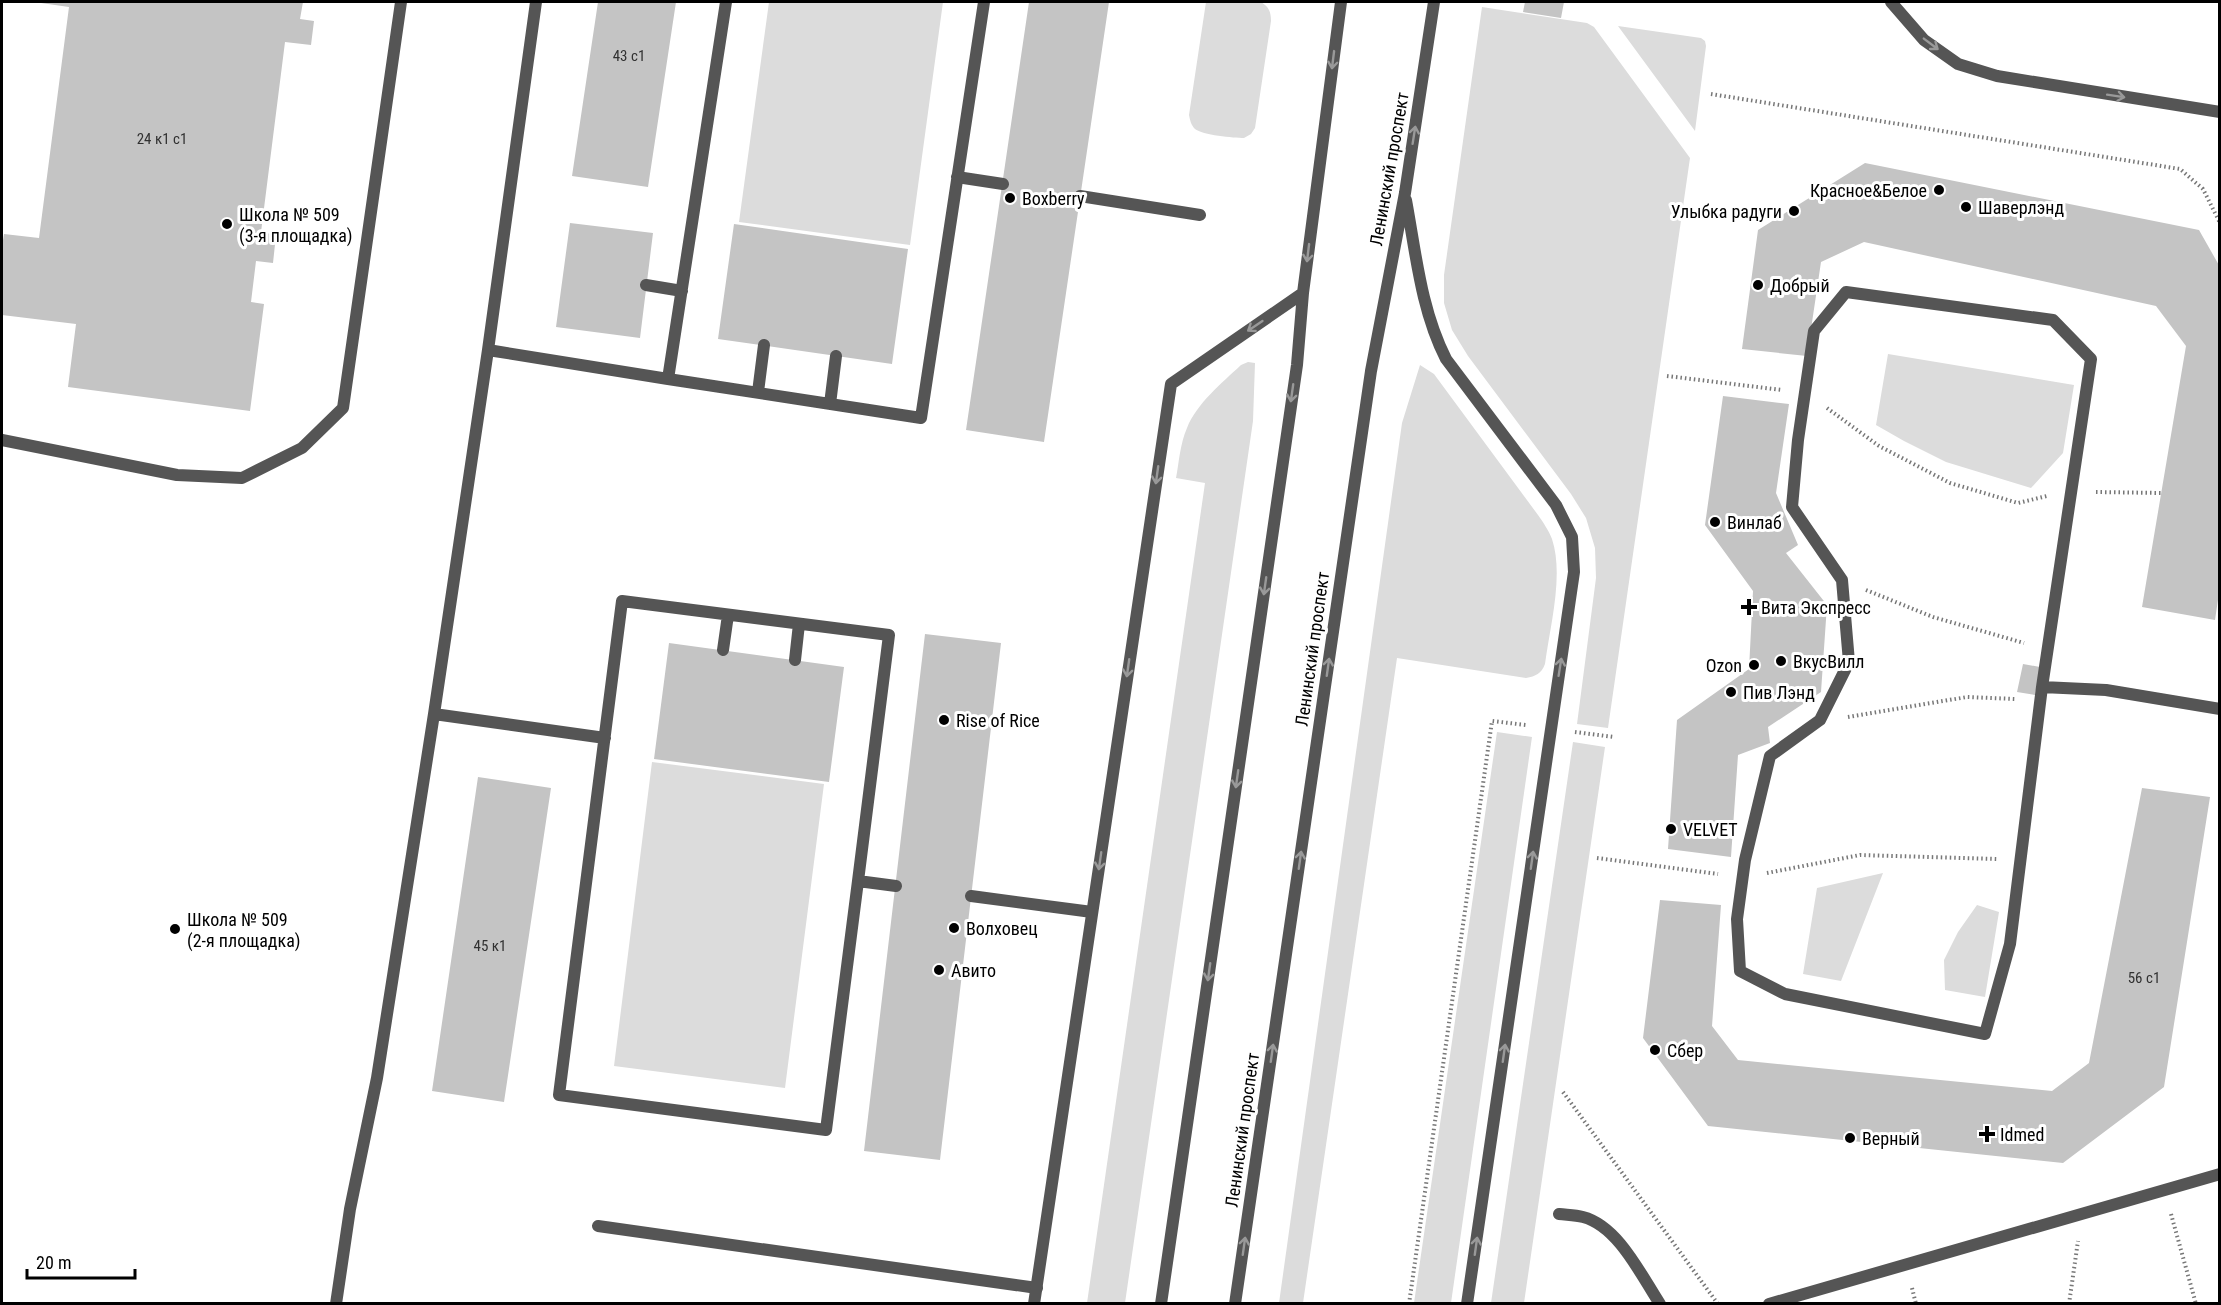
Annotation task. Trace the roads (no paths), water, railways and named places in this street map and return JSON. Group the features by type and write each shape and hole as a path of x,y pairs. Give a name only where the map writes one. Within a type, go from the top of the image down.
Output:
{"street":[{"path":"2,440 177,475 242,478 302,448 343,408 401,2"},
{"path":"336,1304 350,1209 379,1066 434,714 488,350 536,2"},
{"path":"668,378 726,2"},
{"path":"488,350 921,418 984,2"},
{"path":"1161,1304 1293,388 1341,2"},
{"name":"Ленинский проспект","path":"1235,1304 1371,371 1405,193 1434,2"},
{"path":"1891,2 1924,40 1958,64 1997,76 2220,112"},
{"path":"957,177 1003,184"},
{"path":"1405,193 1426,310 1434,335 1446,358 1556,505 1572,537 1574,572 1467,1304"},
{"path":"1080,196 1200,215"},
{"path":"646,285 682,291"},
{"path":"1846,292 2053,320 2091,359 2042,687 2010,944 1985,1034 1785,994 1740,971 1737,920 1744,860 1770,756 1820,720 1849,662 1842,580 1792,507 1798,440 1814,331 1846,292"},
{"path":"1034,1304 1171,384 1303,293"},
{"path":"758,392 764,345"},
{"path":"830,404 836,356"},
{"path":"622,601 799,624 889,635 826,1130 559,1095 622,601"},
{"path":"723,650 728,615"},
{"path":"795,660 799,624"},
{"path":"2042,687 2106,690 2220,709"},
{"path":"434,714 605,738"},
{"path":"858,881 896,886"},
{"path":"971,896 1092,912"},
{"path":"1769,1304 2220,1174"},
{"path":"1559,1214 1584,1217 1603,1226 1618,1241 1660,1304"},
{"path":"598,1226 1037,1288"}],"place":[{"name":"Красное&Белое","path":"1939,190"},
{"name":"Boxberry","path":"1010,198"},
{"name":"Шаверлэнд","path":"1966,207"},
{"name":"Улыбка радуги","path":"1794,211"},
{"name":"Школа № 509 (3-я площадка)","path":"227,224"},
{"name":"Добрый","path":"1758,285"},
{"name":"Винлаб","path":"1715,522"},
{"name":"Вита Экспресс","path":"1749,607"},
{"name":"ВкусВилл","path":"1781,661"},
{"name":"Ozon","path":"1754,665"},
{"name":"Пив Лэнд","path":"1731,692"},
{"name":"Rise of Rice","path":"944,720"},
{"name":"VELVET","path":"1671,829"},
{"name":"Волховец","path":"954,928"},
{"name":"Школа № 509 (2-я площадка)","path":"175,929"},
{"name":"Авито","path":"939,970"},
{"name":"Сбер","path":"1655,1050"},
{"name":"Idmed","path":"1987,1134"},
{"name":"Верный","path":"1850,1138"}]}
